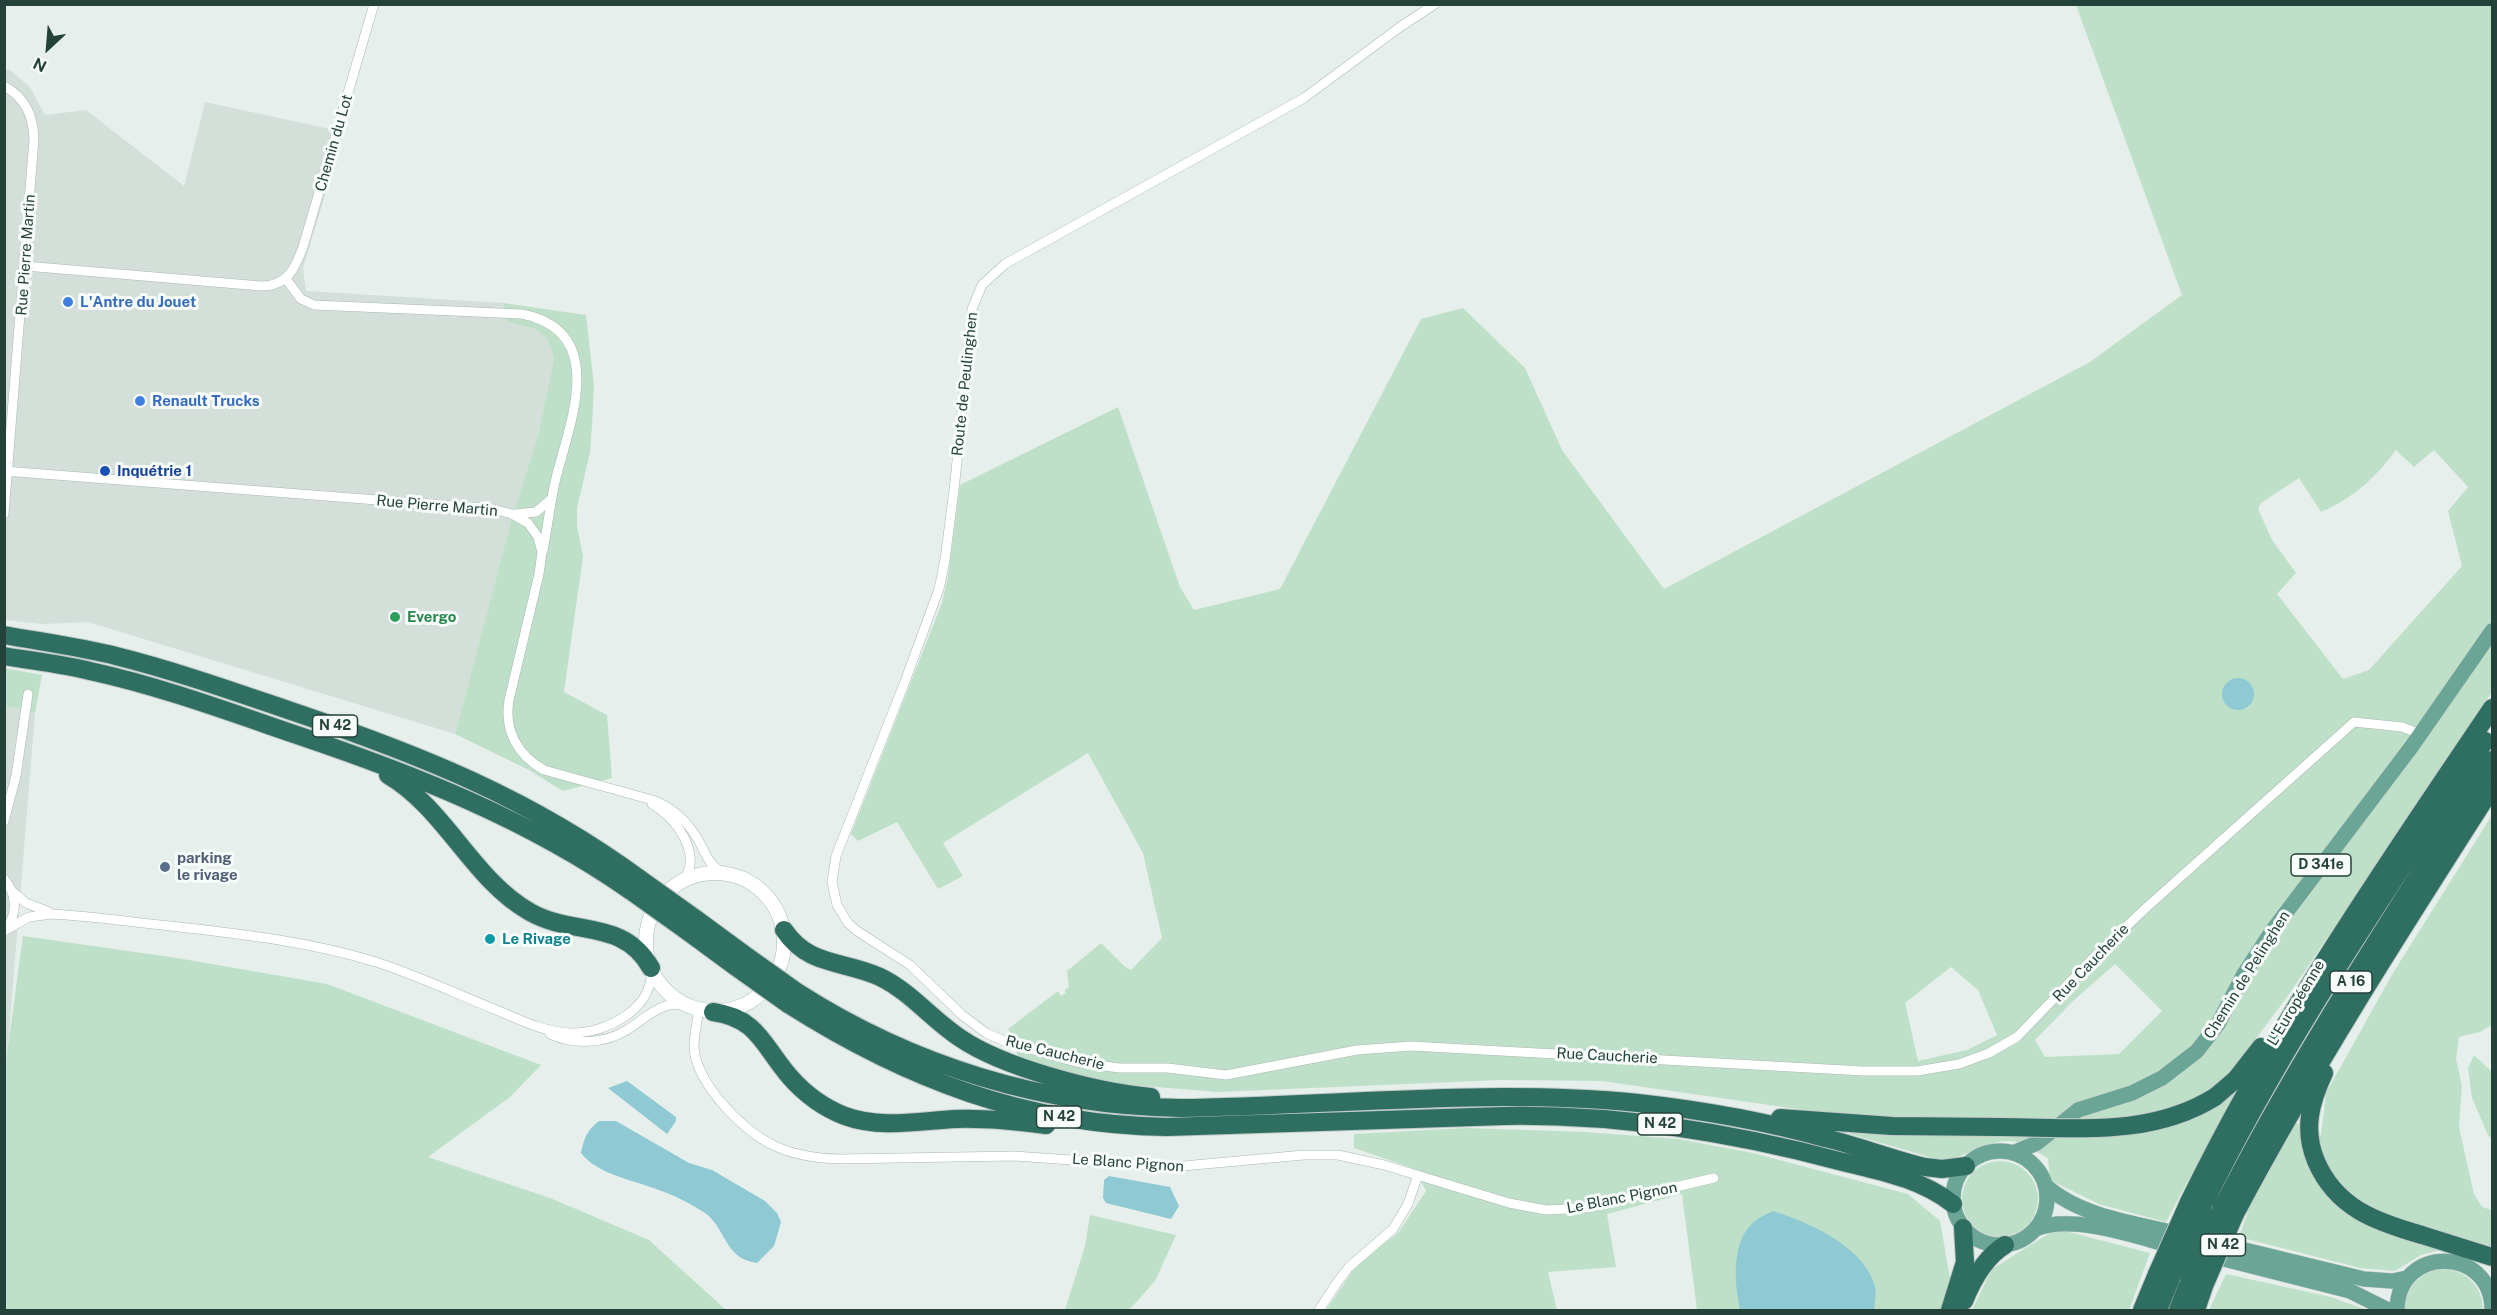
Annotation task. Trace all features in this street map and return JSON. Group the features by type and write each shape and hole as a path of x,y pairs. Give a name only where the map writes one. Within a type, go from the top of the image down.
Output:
{"highway":[{"name":"N 42","path":"4,635 102,653 164,669 402,749 464,776 544,816 793,998 843,1038 909,1071 977,1096 1037,1112 1090,1122 1143,1126 1559,1115 1654,1123 1736,1136 1874,1169 1918,1183 1953,1204"},
{"name":"N 42","path":"4,656 122,679 328,745 438,787 510,819 636,885"},
{"path":"2142,1311 2180,1280 2212,1208 2257,1073 2403,839 2493,708"},
{"name":"L'Européenne","path":"2158,1311 2180,1280 2254,1108 2313,1008 2493,728"},
{"path":"328,745 378,769 413,793 499,888 519,905 550,921 620,937 639,951 651,968"},
{"name":"L'Européenne","path":"2212,1208 2255,1143 2315,1040 2493,760"},
{"path":"2212,1208 2301,1092 2373,974 2493,788"},
{"path":"1725,1115 1892,1126 1999,1127 2142,1125 2181,1115 2215,1097 2236,1078 2255,1056 2325,952 2347,926"},
{"path":"784,930 792,941 807,954 866,972 890,982 911,996 957,1036 984,1053 1016,1065 1099,1088 1142,1096 1348,1102"},
{"path":"2373,974 2312,1101 2308,1128 2318,1165 2325,1179 2339,1197 2364,1215 2493,1257"},
{"name":"N 42","path":"793,998 916,1056 996,1082 1073,1099 1121,1106 1180,1108 1466,1096 1546,1097 1638,1103 1725,1115 1827,1138 1925,1167 1966,1166"},
{"path":"706,1011 735,1016 748,1024 761,1037 789,1076 806,1093 830,1109 862,1120 888,1123 989,1119 1112,1134 1150,1136 1232,1133 1354,1121"},
{"path":"1950,1311 1965,1262 1963,1228"},
{"path":"1960,1311 1984,1264 2005,1245"},
{"path":"2180,1280 2196,1311"},
{"name":"L'Européenne","path":"2178,1311 2180,1280"}],"main road":[{"name":"Chemin de Pelinghen","path":"2013,1153 2033,1146 2078,1110 2148,1086 2175,1070 2197,1052 2218,1024 2244,974 2272,931 2420,734 2493,631"},
{"path":"2043,1180 2029,1161 2013,1153 1988,1152 1966,1166 1955,1183 1953,1204 1956,1217 1963,1228 1984,1243 2005,1245 2022,1240 2036,1229 2046,1209 2043,1152 2052,1131"},
{"name":"N 42","path":"2043,1180 2063,1198 2114,1217 2364,1279 2392,1281 2408,1278"},
{"name":"N 42","path":"2036,1229 2064,1222 2124,1234 2335,1286 2366,1297 2388,1311"},
{"path":"2397,1311 2399,1293 2408,1278 2421,1267 2438,1261 2459,1263 2477,1274 2489,1292 2492,1311"}],"street":[{"name":"Chemin du Lot","path":"286,279 295,267 305,241 374,4"},
{"name":"Route de Peulinghen","path":"836,856 904,684 941,580 955,481 970,324 974,302 982,285 990,275 1005,264 1304,99 1400,27 1435,4"},
{"name":"Rue Pierre Martin","path":"4,86 18,94 25,103 33,132 25,266 4,514"},
{"path":"25,266 261,286 272,285 286,279 301,298 314,305 516,314 535,317 563,337 574,357 578,382 550,500 542,557"},
{"name":"Rue Pierre Martin","path":"6,471 493,509 524,520 534,529 542,557 509,700 508,722 514,742 528,760 543,770 664,805 681,816 698,839 712,866 725,874"},
{"path":"512,514 536,512 550,500"},
{"path":"4,821 16,776 28,694"},
{"name":"Rue Caucherie","path":"836,856 832,882 837,905 848,923 857,931 910,965 962,1016 987,1033 1009,1043 1076,1062 1119,1068 1168,1068 1226,1075 1357,1050 1411,1046 1844,1070 1917,1071 1973,1059 2017,1037 2090,961 2147,907 2354,722 2402,727 2420,734"},
{"name":"Rue Pierre Martin","path":"642,798 667,814 684,837 691,863 689,872 683,881"},
{"path":"4,931 30,917 62,915 264,937 337,951 401,971 535,1025 564,1040 595,1041 626,1031 648,1014 670,1004 706,1011 730,1010 747,1005 770,986 783,960 784,930 777,910 764,893 746,880 725,874 703,874 683,881 665,894 650,918 646,940 651,980 643,996 627,1014 608,1027 575,1033 535,1025"},
{"path":"5,878 13,892 35,907 62,915"},
{"path":"4,931 12,920 13,892"},
{"path":"651,968 662,987 684,1005"},
{"name":"Le Blanc Pignon","path":"706,1011 694,1046 695,1055 707,1084 747,1130 772,1146 798,1155 840,1160 1036,1156 1172,1167 1322,1155 1358,1159 1509,1203 1546,1210 1585,1208 1714,1178"},
{"path":"1319,1311 1349,1268 1393,1229 1408,1204 1418,1175"},
{"path":"2477,1274 2493,1278"}],"shaded area":[{"path":"4,69 10,70 30,87 45,115 86,110 184,186 205,102 344,132 303,268 306,291 503,303 507,322 535,329 547,339 554,358 538,435 511,521 455,734 88,622 42,624 5,620"},
{"path":"4,706 35,713 7,1057 4,1057"}],"green space":[{"path":"2076,5 2492,5 2492,692 2290,993 2240,1060 2239,1085 2166,1222 2099,1204 2050,1180 2048,1158 2017,1142 1989,1144 1943,1161 1847,1133 1846,1116 1602,1081 1501,1080 1217,1092 1120,1084 1055,1069 1018,1058 1008,1029 1058,991 1061,996 1066,993 1065,990 1069,987 1067,971 1101,943 1131,970 1162,938 1143,853 1088,753 943,843 963,876 938,889 897,822 858,841 851,834 942,603 948,576 960,485 1118,407 1180,587 1194,610 1280,589 1421,319 1463,308 1525,368 1562,450 1664,589 2090,362 2182,295","holes":["2396,450 2414,467 2434,450 2468,487 2448,511 2462,566 2369,670 2343,679 2277,594 2296,573 2272,540 2258,509 2261,503 2299,478 2321,512 2354,494 2380,470","2115,964 2162,1011 2119,1054 2045,1057 2035,1040 2073,1001","1951,967 1978,990 1997,1035 1967,1050 1918,1061 1905,1003"]},
{"path":"503,303 586,315 594,386 592,426 590,452 577,508 577,527 583,556 564,692 607,715 612,778 563,791 529,770 455,734 511,521 538,435 554,358 547,339 535,329 507,322"},
{"path":"4,668 42,675 35,713 5,706"},
{"path":"2492,815 2492,1025 2480,1032 2459,1037 2456,1059 2462,1086 2459,1127 2474,1194 2482,1207 2492,1210 2492,1248 2444,1249 2421,1255 2395,1271 2360,1268 2239,1237 2252,1200 2294,1122 2321,1135 2326,1093 2393,973"},
{"path":"23,936 177,958 327,984 541,1065 510,1097 428,1157 550,1198 649,1240 726,1310 5,1310 4,1076"},
{"path":"2474,1055 2492,1072 2492,1139 2488,1135 2472,1098 2468,1068"},
{"path":"1466,1128 1586,1132 1678,1139 1753,1153 1908,1194 1940,1221 1950,1278 1940,1310 1697,1310 1682,1194 1607,1214 1616,1267 1548,1272 1557,1310 1326,1310 1358,1263 1398,1233 1426,1191 1415,1169 1354,1148 1354,1134"},
{"path":"2000,1161 2014,1164 2027,1172 2035,1185 2038,1199 2035,1213 2027,1226 2014,1234 2000,1237 1986,1234 1973,1226 1965,1213 1962,1199 1965,1185 1973,1172 1986,1164"},
{"path":"1090,1215 1176,1235 1155,1281 1129,1310 1065,1310 1085,1246"},
{"path":"2065,1231 2150,1253 2129,1310 1972,1310 1992,1269 2050,1233"},
{"path":"2441,1269 2458,1272 2471,1280 2480,1293 2483,1310 2405,1310 2408,1295 2415,1283 2426,1274"},
{"path":"2226,1274 2331,1297 2367,1310 2209,1310"}],"water":[{"path":"2238,678 2249,683 2254,694 2249,705 2238,710 2227,705 2222,694 2227,683"},
{"path":"627,1081 676,1117 676,1121 667,1134 608,1088"},
{"path":"599,1121 616,1121 689,1163 712,1170 765,1201 777,1213 781,1222 774,1246 757,1263 746,1260 737,1255 710,1217 702,1211 668,1193 616,1176 588,1160 581,1153 583,1143"},
{"path":"1109,1176 1170,1187 1179,1206 1171,1219 1106,1203 1103,1198 1104,1180"},
{"path":"1773,1211 1832,1237 1858,1257 1874,1283 1876,1293 1874,1310 1740,1310 1736,1278 1739,1245 1751,1224"}],"place":[{"name":"L'Antre du Jouet","path":"68,302"},
{"name":"Renault Trucks","path":"140,401"},
{"name":"Inquétrie 1","path":"105,471"},
{"name":"Evergo","path":"395,617"},
{"name":"parking le rivage","path":"165,867"},
{"name":"Le Rivage","path":"490,939"}]}
